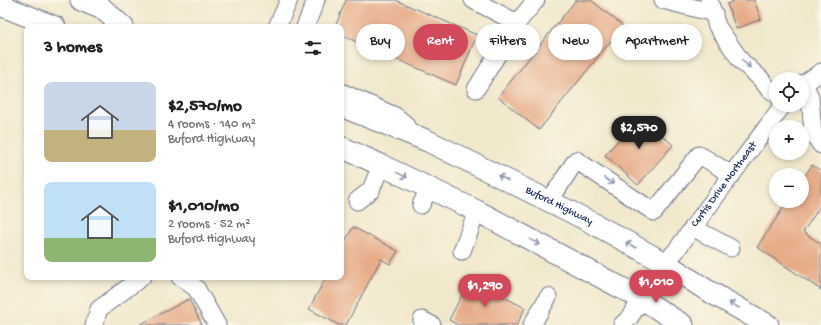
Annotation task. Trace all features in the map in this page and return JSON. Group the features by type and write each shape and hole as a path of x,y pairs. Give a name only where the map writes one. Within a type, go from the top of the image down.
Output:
{"main road":[{"path":"81,0 103,9 120,24"},
{"path":"0,5 48,24"},
{"name":"Buford Highway","path":"344,107 442,147 587,220 665,263 768,325"},
{"path":"344,148 381,164 425,196 477,211 642,299 683,325"}],"street":[{"path":"473,0 518,23"},
{"path":"476,89 518,23 536,0"},
{"path":"663,0 713,13 742,61 769,89"},
{"path":"281,24 301,9"},
{"path":"809,80 821,72"},
{"path":"344,93 395,116 405,124 409,133"},
{"path":"809,95 813,133 821,145"},
{"name":"Curtis Drive Northeast","path":"622,325 630,317 665,263 778,112"},
{"path":"549,202 576,160 654,212 701,156 732,175"},
{"path":"357,201 371,190 381,164"},
{"path":"462,251 477,211"},
{"path":"694,226 703,233 731,248"},
{"path":"94,325 99,309 138,280"},
{"path":"184,280 196,288 217,325"},
{"path":"532,325 548,297"}],"building":[{"path":"346,0 395,0 451,24 413,24 413,60 466,60 456,85 398,60 405,60 405,24 356,24 356,42 344,36 344,24 336,24"},
{"path":"576,0 591,0 621,24 611,24 611,41 603,51 603,24 557,24"},
{"path":"736,0 754,0 761,19 736,29 727,4"},
{"path":"468,31 476,35 468,56"},
{"path":"548,35 548,60 596,60 539,130 498,97 528,60 540,60 540,45"},
{"path":"640,116 673,145 638,185 605,155"},
{"path":"812,165 821,171 821,205 803,232 821,244 821,290 757,247 783,208 809,208 809,170"},
{"path":"353,227 398,251 390,264 381,259 346,325 339,325 309,309 324,280 344,280 344,244"},
{"path":"470,279 525,308 517,325 458,325 449,320"},
{"path":"189,299 202,325 139,325"}]}
